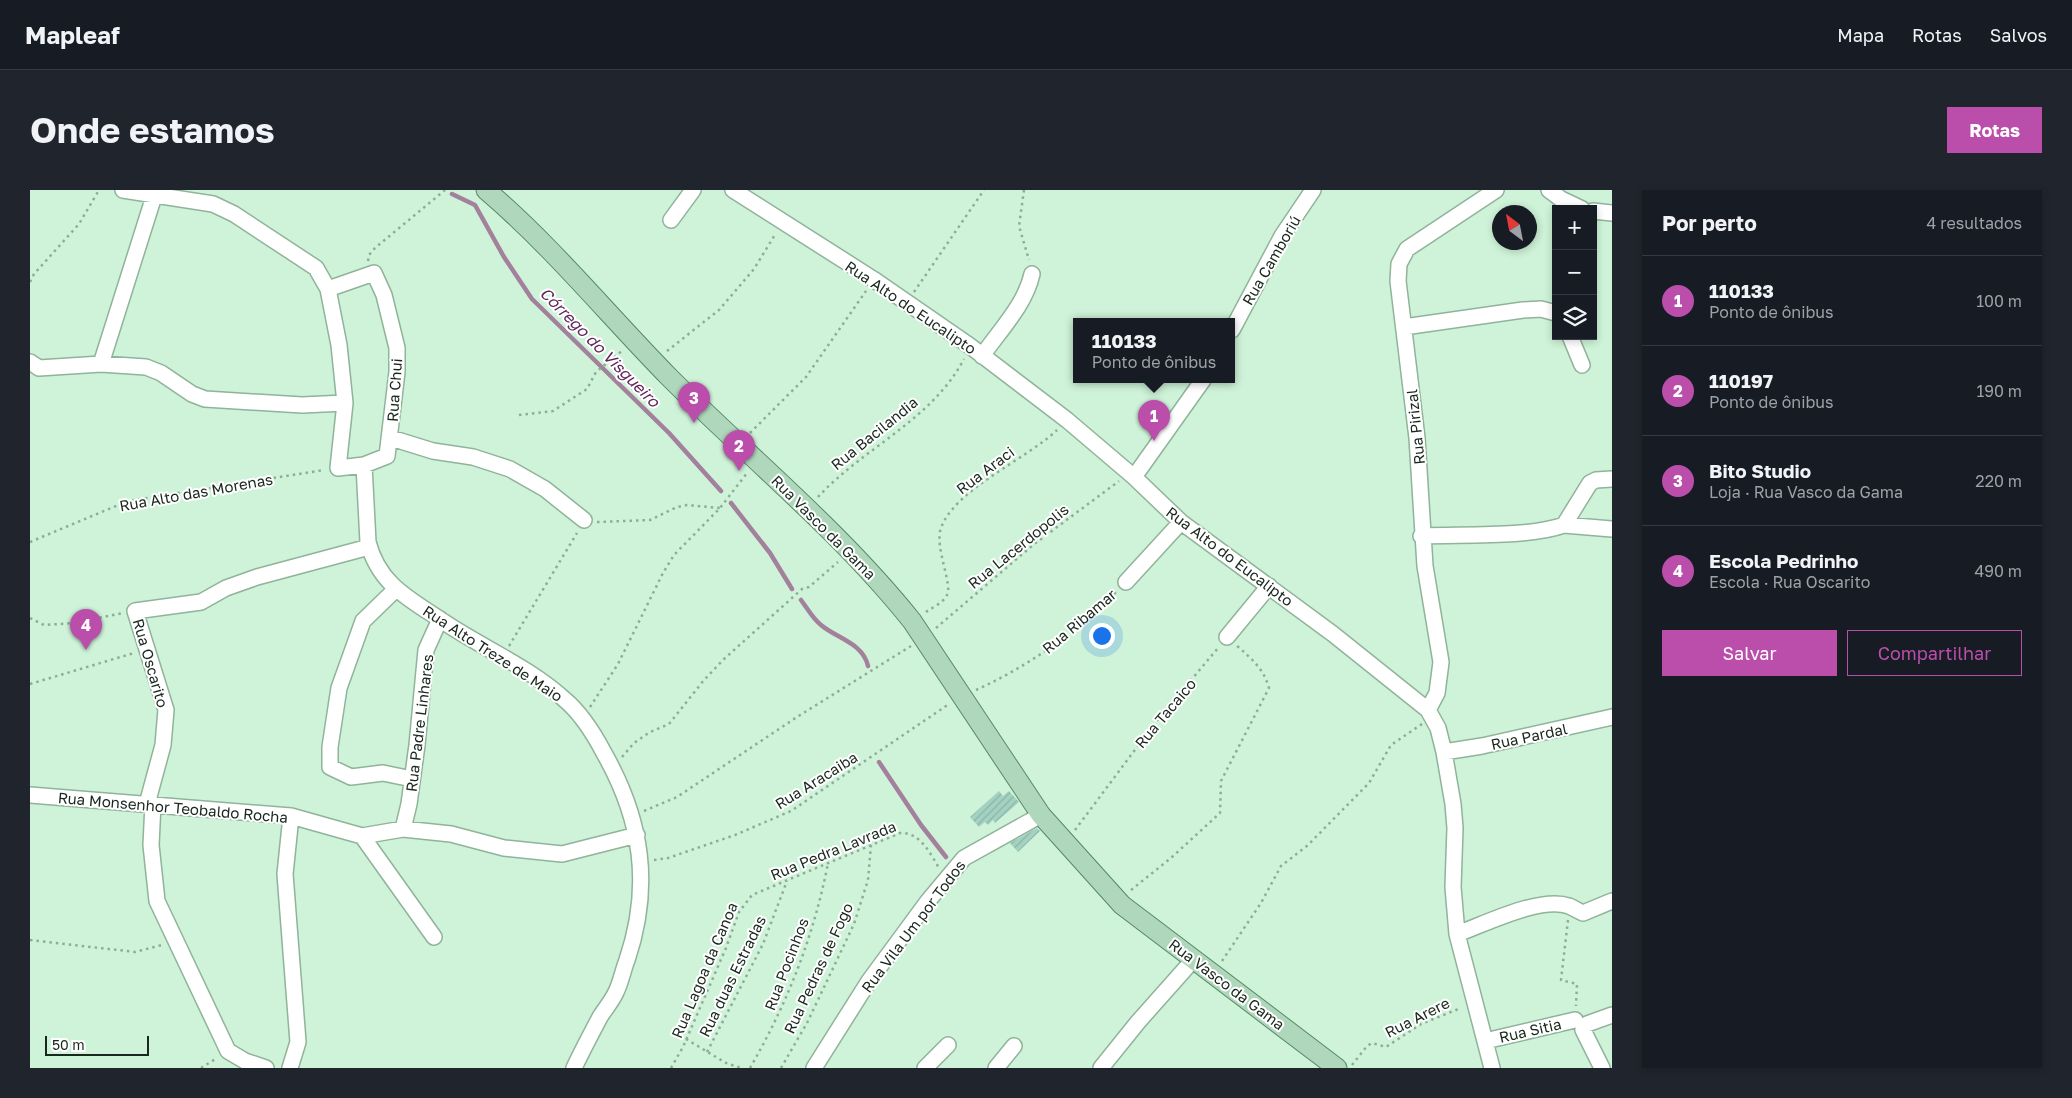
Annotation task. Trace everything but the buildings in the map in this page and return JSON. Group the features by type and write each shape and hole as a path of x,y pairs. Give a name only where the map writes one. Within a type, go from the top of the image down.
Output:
{"main road":[{"name":"Rua Vasco da Gama","path":"486,190 534,236 634,341 757,460 890,594 912,621 1041,815 1118,900 1212,974 1338,1067"}],"street":[{"path":"123,190 200,200 228,211 316,268 328,289 339,345 345,403 343,467"},
{"path":"671,220 693,190"},
{"name":"Rua Alto do Eucalipto","path":"733,190 873,279 970,346 1067,420 1131,474 1181,522 1334,634 1430,714"},
{"name":"Rua Camboriú","path":"1235,324 1282,236 1313,190"},
{"name":"Rua Pirizal","path":"1430,714 1438,693 1441,662 1422,536 1417,438 1398,281 1402,256 1407,249 1496,190"},
{"path":"1549,190 1574,205"},
{"path":"101,364 155,194"},
{"path":"1597,211 1612,213"},
{"path":"328,289 374,273"},
{"name":"Rua Chui","path":"343,467 364,465 387,456 391,438 397,348 384,295 374,273"},
{"path":"982,356 1020,304 1030,286 1032,274"},
{"path":"1404,328 1523,310 1541,309 1552,312"},
{"path":"1572,340 1582,365"},
{"path":"30,362 39,368 101,364 146,367 161,373 192,394 205,399 302,404 345,403"},
{"path":"1131,474 1201,383"},
{"path":"391,438 433,451 473,458 510,469 545,489 584,520"},
{"name":"Rua Alto Treze de Maio","path":"364,465 370,547 383,576 396,589 440,619 546,684 565,699 582,718 611,765 627,799 637,835 642,878 635,937 616,992 574,1068"},
{"path":"1564,525 1590,483 1596,480 1612,478"},
{"name":"Rua Ribamar","path":"1126,582 1181,522"},
{"path":"1422,536 1527,532 1564,525 1612,529"},
{"path":"135,611 201,602 226,588 257,577 370,547"},
{"path":"1227,637 1269,586"},
{"path":"396,589 363,621 339,688 330,747 330,767 351,777 383,773 412,779"},
{"name":"Rua Oscarito","path":"135,611 166,710 163,745 150,804 151,845 157,901 228,1051"},
{"name":"Rua Padre Linhares","path":"403,829 412,779 426,650 440,619"},
{"path":"1430,714 1444,752 1455,828 1453,887 1457,934 1492,1068"},
{"name":"Rua Pardal","path":"1444,752 1482,746 1612,716"},
{"name":"Rua Monsenhor Teobaldo Rocha","path":"30,796 291,816 362,836 403,829 452,834 504,848 562,854 637,835"},
{"name":"Rua Vila Um por Todos","path":"814,1068 869,981 964,858 1041,815"},
{"path":"290,1068 298,1042 285,874 291,816"},
{"path":"362,836 434,937"},
{"path":"1457,934 1533,907 1554,904 1569,906 1583,913 1612,901"},
{"path":"1101,1068 1132,1029 1194,960"},
{"name":"Rua Sitia","path":"1602,1068 1584,1030 1585,1026 1612,1016"},
{"name":"Rua Sitia","path":"1485,1041 1575,1020"},
{"path":"925,1068 948,1045"},
{"path":"996,1068 1014,1046"},
{"path":"228,1051 245,1061 266,1068"}],"path":[{"path":"30,282 34,274 79,224 99,190"},
{"path":"374,273 368,262 369,255 401,225 445,190"},
{"path":"907,303 984,190"},
{"path":"1024,190 1019,226 1032,274"},
{"path":"655,362 719,310 754,269 783,223"},
{"path":"740,444 806,377 873,279"},
{"path":"518,415 553,411 586,388 596,372 634,341"},
{"name":"Rua Bacilandia","path":"806,510 834,480 884,443 920,412 942,389 962,362 970,346"},
{"name":"Rua Araci","path":"912,621 936,606 948,594 949,589 941,561 939,535 941,527 952,512 983,483 1040,444 1067,420"},
{"path":"582,718 618,664 663,572 674,555 720,508 757,460"},
{"name":"Rua Alto das Morenas","path":"30,542 128,501 343,467"},
{"name":"Rua Lacerdopolis","path":"631,816 677,797 797,717 923,639 1033,546 1131,474"},
{"path":"502,658 584,520 623,522 650,520 677,507 688,504 720,508"},
{"path":"611,765 627,754 634,743 650,732 669,724 704,680 724,659 802,588 809,587 850,552"},
{"name":"Rua Ribamar","path":"961,697 1018,669 1077,626 1126,582"},
{"path":"30,618 44,625 74,624 135,611"},
{"path":"1118,900 1170,858 1220,813 1221,781 1269,688 1266,678 1257,664 1227,637"},
{"name":"Rua Tacaico","path":"1064,841 1097,801 1155,723 1227,637"},
{"path":"30,684 147,649"},
{"name":"Rua Aracaiba","path":"640,863 668,858 735,835 791,811 961,697"},
{"path":"1212,974 1261,903 1281,866 1308,845 1369,783 1391,745 1430,714"},
{"name":"Rua Pedra Lavrada","path":"765,889 900,833 913,834 928,851 946,879"},
{"name":"Rua Pedras de Fogo","path":"781,1068 807,1023 854,924 868,880 872,844"},
{"name":"Rua Pocinhos","path":"750,1068 783,1008 800,964 821,901 828,863"},
{"name":"Rua duas Estradas","path":"707,1052 763,944 787,881"},
{"name":"Rua Lagoa da Canoa","path":"671,1068 729,942 739,912 748,898 765,889"},
{"path":"1569,906 1561,980 1577,984 1575,1020"},
{"path":"30,940 135,952 175,942"},
{"name":"Rua Arere","path":"1338,1067 1372,1043 1386,1047 1421,1024 1474,1002"},
{"path":"686,1039 707,1052 741,1068"},
{"path":"201,1068 228,1051"}],"waterway":[{"name":"Córrego do Visgueiro","path":"452,194 475,205 504,257 532,299 669,433 721,491"},
{"name":"Córrego do Visgueiro","path":"731,503 770,553 792,589"},
{"name":"Córrego do Visgueiro","path":"801,600 818,623 855,646 865,658 868,666"},
{"name":"Córrego do Visgueiro","path":"879,762 921,825 946,857"}],"place":[{"name":"Bito Studio","path":"694,423"},
{"name":"110133","path":"1154,441"},
{"name":"110197","path":"739,471"},
{"name":"Escola Pedrinho","path":"86,650"}]}
